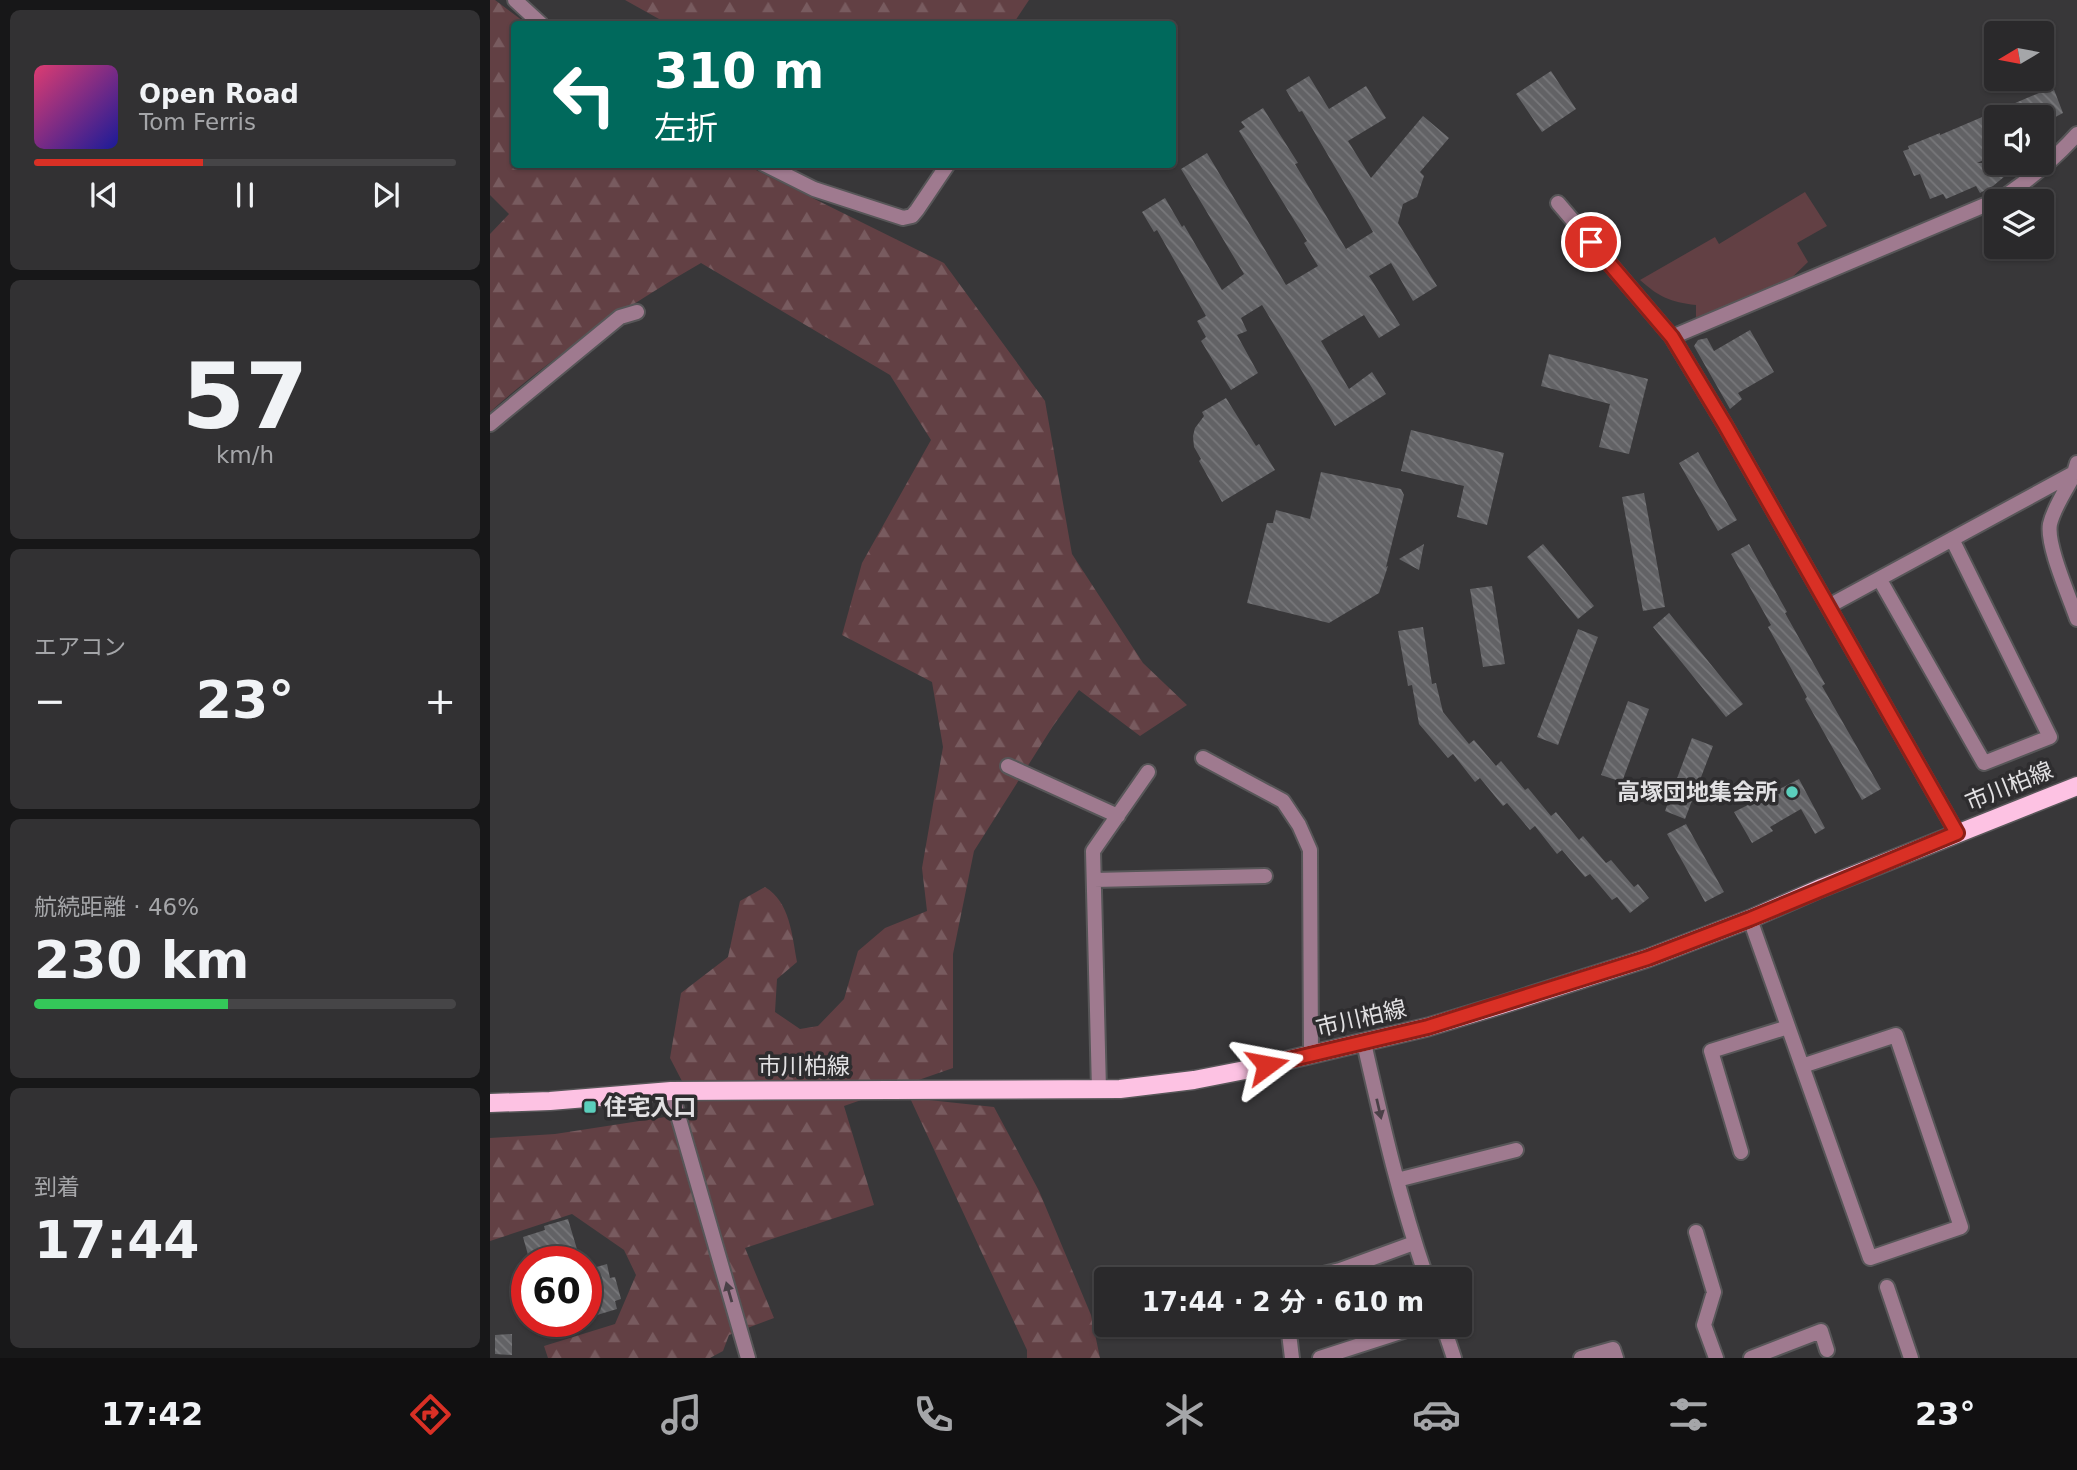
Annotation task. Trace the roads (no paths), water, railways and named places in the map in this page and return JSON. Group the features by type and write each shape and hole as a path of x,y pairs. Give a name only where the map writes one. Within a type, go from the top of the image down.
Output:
{"main road":[{"name":"市川柏線","path":"490,1103 671,1091 1099,1090 1194,1080 1428,1027 1636,962 1750,919 2077,786"}],"street":[{"path":"516,0 538,21"},
{"path":"1672,337 2004,197 2036,175 2077,134"},
{"path":"772,168 814,189 903,218 912,216 918,210 945,168"},
{"path":"1558,202 1672,337 1725,425 1957,833"},
{"path":"490,424 620,317 637,312"},
{"path":"1829,606 1880,580 2076,468"},
{"path":"2076,468 2050,524 2050,532 2052,548 2077,619"},
{"path":"1880,580 1983,763 2050,737 1952,539"},
{"path":"1203,758 1283,801 1299,825 1310,850 1311,1055"},
{"path":"1009,766 1118,816"},
{"path":"1099,1090 1093,851 1148,772"},
{"path":"1094,880 1265,876"},
{"path":"1750,919 1788,1027 1870,1258 1961,1227 1896,1035 1802,1066"},
{"path":"1741,1152 1711,1051 1788,1027"},
{"path":"1364,1043 1397,1180 1423,1267"},
{"path":"671,1091 748,1358"},
{"path":"1397,1180 1516,1150"},
{"path":"1696,1232 1714,1292 1704,1325 1716,1358"},
{"path":"1348,1267 1414,1243"},
{"path":"1887,1287 1912,1358"},
{"path":"1751,1358 1821,1331 1827,1350"},
{"path":"1289,1337 1292,1358"},
{"path":"1320,1358 1386,1337"},
{"path":"1447,1337 1454,1358"},
{"path":"1581,1358 1612,1349 1616,1358"}],"place":[{"name":"高塚団地集会所","path":"1792,792"},
{"name":"住宅入口","path":"590,1107"}]}
